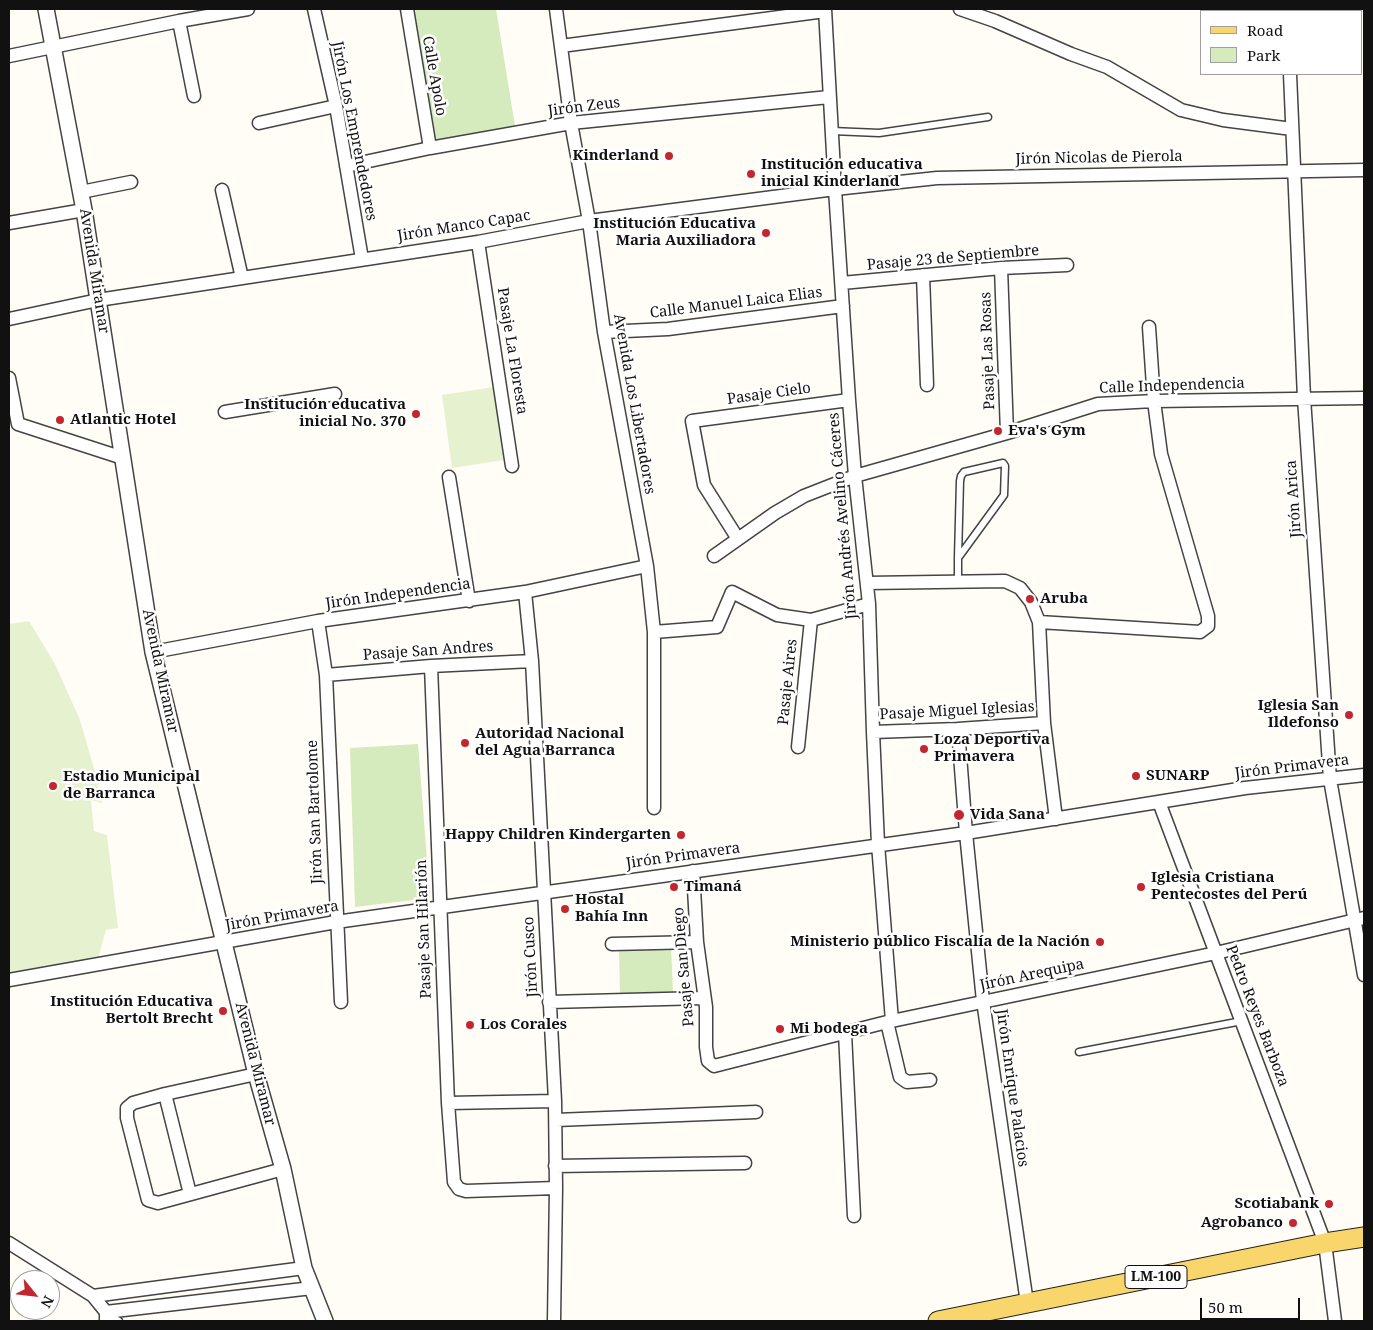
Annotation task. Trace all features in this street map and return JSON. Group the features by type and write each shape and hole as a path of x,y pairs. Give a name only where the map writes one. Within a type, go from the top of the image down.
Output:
{"main road":[{"name":"LM-100","path":"938,1321 987,1316 1027,1303 1325,1242 1364,1237"}],"street":[{"name":"Avenida Miramar","path":"46,9 84,210 153,652 256,1074 283,1169 304,1268 325,1321"},
{"path":"9,56 179,21 248,9"},
{"name":"Jirón Los Emprendedores","path":"314,9 336,106 362,259"},
{"name":"Calle Apolo","path":"407,9 430,148"},
{"name":"Avenida Los Libertadores","path":"556,9 571,124 589,221 604,332 647,566 654,632 654,808"},
{"path":"960,9 995,15 1071,54 1106,67 1181,110 1223,120 1292,129"},
{"path":"561,46 825,10"},
{"name":"Jirón Andrés Avelino Cáceres","path":"825,10 834,189 849,400 869,604 878,844 889,1021 900,1078 907,1082 930,1080"},
{"path":"179,21 194,96"},
{"name":"Jirón Arica","path":"1290,75 1304,398 1330,779 1360,918 1364,975"},
{"name":"Jirón Zeus","path":"346,166 430,148 571,124 829,97"},
{"path":"260,123 336,106"},
{"name":"Jirón Nicolas de Pierola","path":"834,189 937,178 1364,170"},
{"path":"80,192 131,182"},
{"name":"Jirón Manco Capac","path":"98,300 478,242 589,221 834,189"},
{"path":"222,190 242,278"},
{"path":"9,223 84,210"},
{"name":"Pasaje La Floresta","path":"478,242 512,466"},
{"name":"Pasaje 23 de Septiembre","path":"842,283 1001,268 1066,265"},
{"name":"Pasaje Las Rosas","path":"1001,268 1007,433"},
{"path":"923,275 927,385"},
{"path":"9,319 98,300"},
{"name":"Calle Manuel Laica Elias","path":"604,332 668,329 843,306"},
{"path":"1039,622 1200,632 1208,626 1208,616 1161,454 1154,401 1149,327"},
{"path":"9,378 18,424 123,458"},
{"path":"225,412 335,394"},
{"name":"Calle Independencia","path":"714,556 774,513 804,496 855,476 1007,433 1098,404 1154,401 1364,398"},
{"name":"Pasaje Cielo","path":"738,539 704,485 692,421 849,400"},
{"path":"449,477 469,601"},
{"name":"Jirón Independencia","path":"153,652 318,620 525,592 647,566"},
{"path":"867,583 1005,581 1020,588 1031,602 1039,622 1044,723 1056,819"},
{"name":"Jirón Cusco","path":"525,592 532,661 556,1120 554,1321"},
{"path":"654,632 716,626 732,592 777,616 811,620 869,604"},
{"name":"Jirón San Bartolome","path":"318,620 326,674 341,1002"},
{"name":"Pasaje Aires","path":"798,747 811,620"},
{"name":"Pasaje San Andres","path":"326,674 532,661"},
{"name":"Pasaje San Hilarión","path":"431,666 448,1103 454,1182 459,1189 466,1191 556,1188"},
{"name":"Pasaje Miguel Iglesias","path":"873,732 1044,723"},
{"name":"Jirón Enrique Palacios","path":"958,729 982,1001 1027,1303"},
{"name":"Jirón Primavera","path":"9,980 336,922 966,833 1245,788 1364,775"},
{"name":"Pedro Reyes Barboza","path":"1159,802 1325,1242 1335,1321"},
{"name":"Pasaje San Diego","path":"694,870 697,942 703,998 706,1007 708,1061"},
{"name":"Jirón Arequipa","path":"708,1061 714,1066 889,1021 1216,953 1360,918"},
{"path":"612,944 697,942"},
{"path":"549,1002 703,998"},
{"path":"845,1033 854,1216"},
{"path":"256,1074 166,1094 133,1103 127,1108 127,1118 148,1200 158,1202 283,1169"},
{"path":"166,1094 190,1194"},
{"path":"448,1103 555,1101"},
{"path":"556,1120 756,1112"},
{"path":"555,1166 745,1163"},
{"path":"9,1243 93,1296 106,1317 312,1288"},
{"path":"93,1296 304,1268"}],"lane":[{"path":"832,131 879,133 988,117"},
{"path":"958,558 1004,495 1005,466 1003,463 964,472 961,476 958,558 958,582"},
{"path":"1080,1052 1242,1022"},
{"path":"106,1317 119,1321"}],"green space":[{"path":"409,9 496,9 515,126 433,142"},
{"path":"494,387 504,460 452,468 442,395"},
{"name":"Estadio Municipal de Barranca","path":"29,621 55,664 80,720 102,803 91,800 94,831 107,835 118,928 106,930 98,958 9,976 9,624"},
{"path":"418,744 430,898 355,907 350,748"},
{"path":"671,946 673,993 620,996 619,948"}],"place":[{"name":"Kinderland","path":"669,156"},
{"name":"Institución educativa inicial Kinderland","path":"751,174"},
{"name":"Institución Educativa Maria Auxiliadora","path":"766,233"},
{"name":"Institución educativa inicial No. 370","path":"416,414"},
{"name":"Atlantic Hotel","path":"60,420"},
{"name":"Eva's Gym","path":"998,431"},
{"name":"Aruba","path":"1030,599"},
{"name":"Iglesia San Ildefonso","path":"1349,715"},
{"name":"Autoridad Nacional del Agua Barranca","path":"465,743"},
{"name":"Loza Deportiva Primavera","path":"924,749"},
{"name":"SUNARP","path":"1136,776"},
{"name":"Estadio Municipal de Barranca","path":"53,786"},
{"name":"Vida Sana","path":"959,815"},
{"name":"Happy Children Kindergarten","path":"681,835"},
{"name":"Timaná","path":"674,887"},
{"name":"Iglesia Cristiana Pentecostes del Perú","path":"1141,887"},
{"name":"Hostal Bahía Inn","path":"565,909"},
{"name":"Ministerio público Fiscalía de la Nación","path":"1100,942"},
{"name":"Institución Educativa Bertolt Brecht","path":"223,1011"},
{"name":"Los Corales","path":"470,1025"},
{"name":"Mi bodega","path":"780,1029"},
{"name":"Scotiabank","path":"1329,1204"},
{"name":"Agrobanco","path":"1293,1223"}]}
